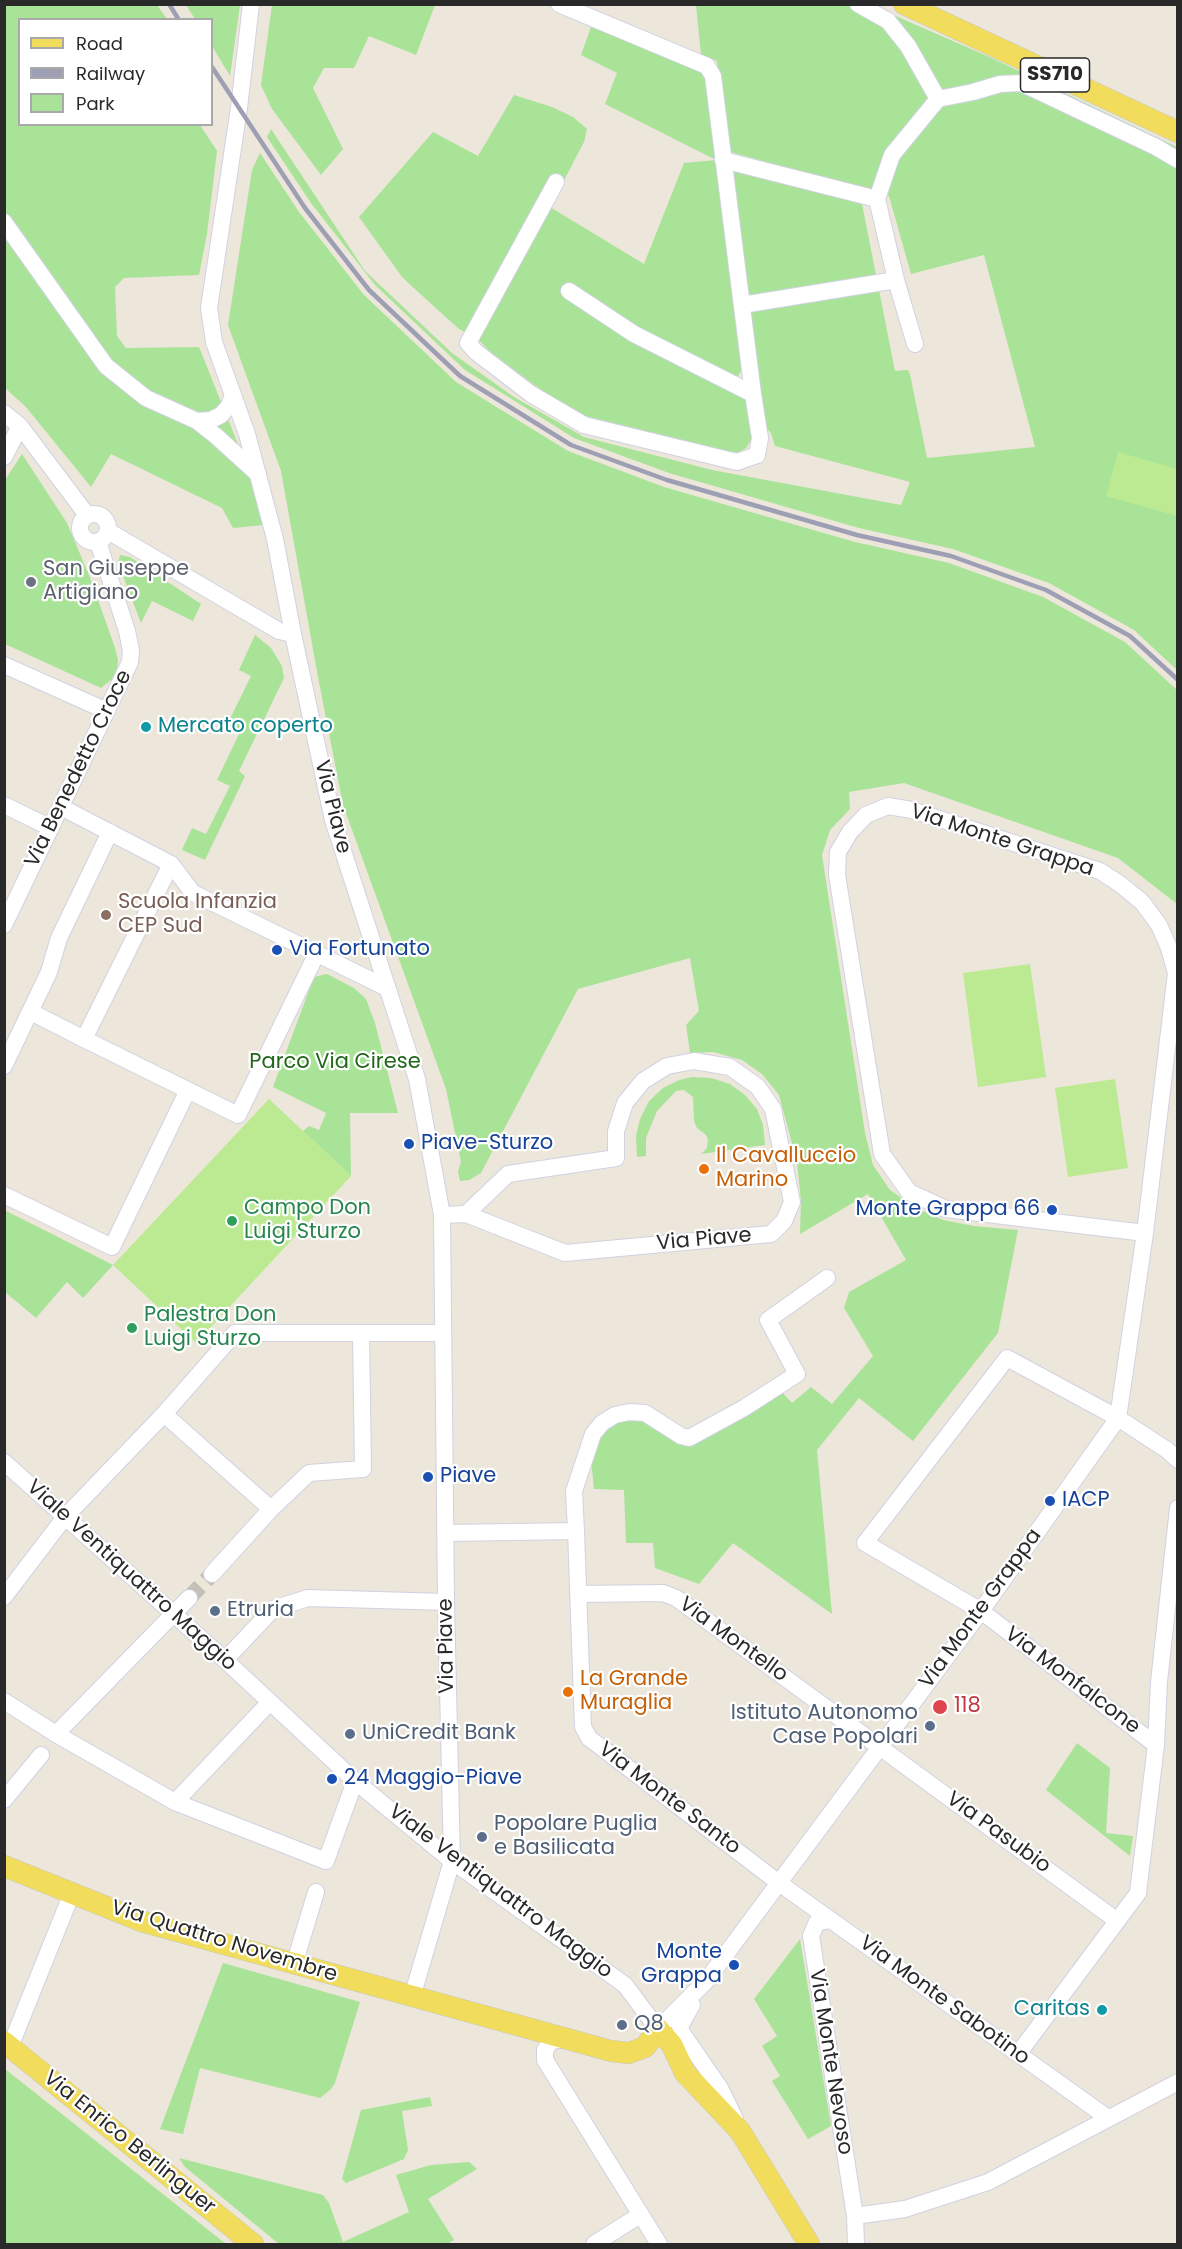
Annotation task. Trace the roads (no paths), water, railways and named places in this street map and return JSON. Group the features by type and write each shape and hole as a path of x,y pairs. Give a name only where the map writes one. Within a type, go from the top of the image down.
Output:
{"main road":[{"name":"SS710","path":"904,4 1178,132"},
{"name":"Via Quattro Novembre","path":"4,1866 144,1922 611,2051 630,2053 645,2047 658,2029"},
{"name":"Viale Ventiquattro Maggio","path":"658,2029 672,2045 685,2073 740,2131 809,2244"},
{"name":"Via Enrico Berlinguer","path":"7,2045 253,2244"}],"street":[{"name":"Via Piave","path":"251,4 239,108 209,308 214,342 247,434 275,539 333,820 417,1079 442,1215 446,1602 452,1861"},
{"path":"556,182 468,343 476,352 531,394 584,425 737,462 757,455 760,438 713,76 707,66 559,4"},
{"path":"860,5 888,21 908,46 938,99"},
{"path":"915,344 896,280 877,199 892,155 938,99 1000,84 1021,83 1156,147 1178,160"},
{"path":"723,159 877,199"},
{"path":"4,222 106,366 146,398 208,426 247,434"},
{"path":"742,305 896,280"},
{"path":"569,291 634,334 753,394"},
{"path":"208,426 229,406 233,395"},
{"path":"4,413 20,426 87,515"},
{"path":"4,457 20,426"},
{"path":"208,426 259,475"},
{"path":"103,536 108,525 102,515 95,513 87,515 80,523 80,534 88,541 103,536 279,631 293,634"},
{"name":"Via Benedetto Croce","path":"4,925 130,662 131,650 127,631 103,536"},
{"path":"4,665 107,711"},
{"path":"4,805 51,828"},
{"name":"Via Monte Grappa","path":"658,2029 706,1981 981,1611 1118,1418 1145,1233 1176,973 1169,948 1159,925 1142,902 1100,871 912,810 888,806 866,815 850,832 838,852 837,875 882,1154 886,1161 909,1192 946,1209 1145,1233"},
{"path":"61,807 171,864 194,893 387,988"},
{"path":"4,1066 49,972 59,938 110,832"},
{"path":"84,1039 171,864"},
{"path":"31,1012 238,1115 318,953"},
{"name":"Via Piave","path":"442,1215 466,1214 565,1253 771,1234 784,1221 792,1202 773,1109 758,1087 730,1067 694,1061 667,1066 643,1081 625,1103 616,1131 616,1158 508,1174 466,1214"},
{"path":"4,1195 112,1247 188,1090"},
{"path":"578,1594 574,1491 593,1434 615,1415 629,1412 645,1413 681,1436 689,1438 744,1408 797,1374 768,1320 827,1278"},
{"path":"4,1597 65,1517 164,1414 235,1333 442,1333"},
{"path":"212,1574 271,1509 309,1473 363,1469 361,1333"},
{"name":"Via Monfalcone","path":"1118,1418 1007,1358 865,1543 981,1611 1156,1745"},
{"path":"164,1414 271,1509"},
{"path":"1118,1418 1167,1450 1178,1460"},
{"name":"Viale Ventiquattro Maggio","path":"4,1462 225,1660 355,1781 452,1861 625,1985 658,2029"},
{"path":"1018,2054 1138,1893 1156,1745 1159,1682 1178,1508"},
{"path":"447,1533 576,1532"},
{"name":"Via Montello","path":"578,1594 663,1593 676,1598 880,1746"},
{"name":"Via Monte Santo","path":"578,1594 583,1727 590,1738 779,1883"},
{"path":"57,1734 189,1598"},
{"path":"225,1660 273,1609 308,1598 446,1602"},
{"path":"4,1701 175,1802 326,1861 355,1781"},
{"path":"175,1802 270,1702"},
{"name":"Via Pasubio","path":"880,1746 1116,1920"},
{"path":"4,1800 41,1755"},
{"path":"412,1997 452,1861"},
{"name":"Via Monte Sabotino","path":"779,1883 1108,2118"},
{"path":"294,1965 316,1892"},
{"path":"7,2045 72,1893"},
{"name":"Via Monte Nevoso","path":"830,1920 817,1922 811,1936 855,2216"},
{"path":"706,1981 680,2026 682,2033 720,2088 740,2131"},
{"name":"Via Quattro Novembre","path":"495,2020 521,2032 531,2040 659,2244"},
{"path":"545,2060 545,2050 551,2041 563,2039"},
{"path":"856,2244 855,2216 905,2209 988,2182 1178,2082"},
{"path":"594,2244 640,2215"}],"tunnel":[{"path":"189,1598 212,1574"}],"railway":[{"path":"169,4 178,18"},
{"path":"213,69 305,208 369,290 460,376 571,445 667,480 857,535 951,556 1046,590 1130,636 1178,680"}],"place":[{"name":"San Giuseppe Artigiano","path":"31,582"},
{"name":"Mercato coperto","path":"146,727"},
{"name":"Scuola Infanzia CEP Sud","path":"106,915"},
{"name":"Via Fortunato","path":"277,950"},
{"name":"Piave-Sturzo","path":"409,1144"},
{"name":"Il Cavalluccio Marino","path":"704,1169"},
{"name":"Monte Grappa 66","path":"1052,1210"},
{"name":"Campo Don Luigi Sturzo","path":"232,1221"},
{"name":"Palestra Don Luigi Sturzo","path":"132,1328"},
{"name":"Piave","path":"428,1477"},
{"name":"IACP","path":"1050,1501"},
{"name":"Etruria","path":"215,1611"},
{"name":"La Grande Muraglia","path":"568,1692"},
{"name":"118","path":"940,1707"},
{"name":"Istituto Autonomo Case Popolari","path":"930,1726"},
{"name":"UniCredit Bank","path":"350,1734"},
{"name":"24 Maggio-Piave","path":"332,1779"},
{"name":"Popolare Puglia e Basilicata","path":"482,1837"},
{"name":"Monte Grappa","path":"734,1965"},
{"name":"Caritas","path":"1102,2010"},
{"name":"Q8","path":"622,2025"}],"park label":[{"name":"Parco Via Cirese","path":"335,1063"}]}
